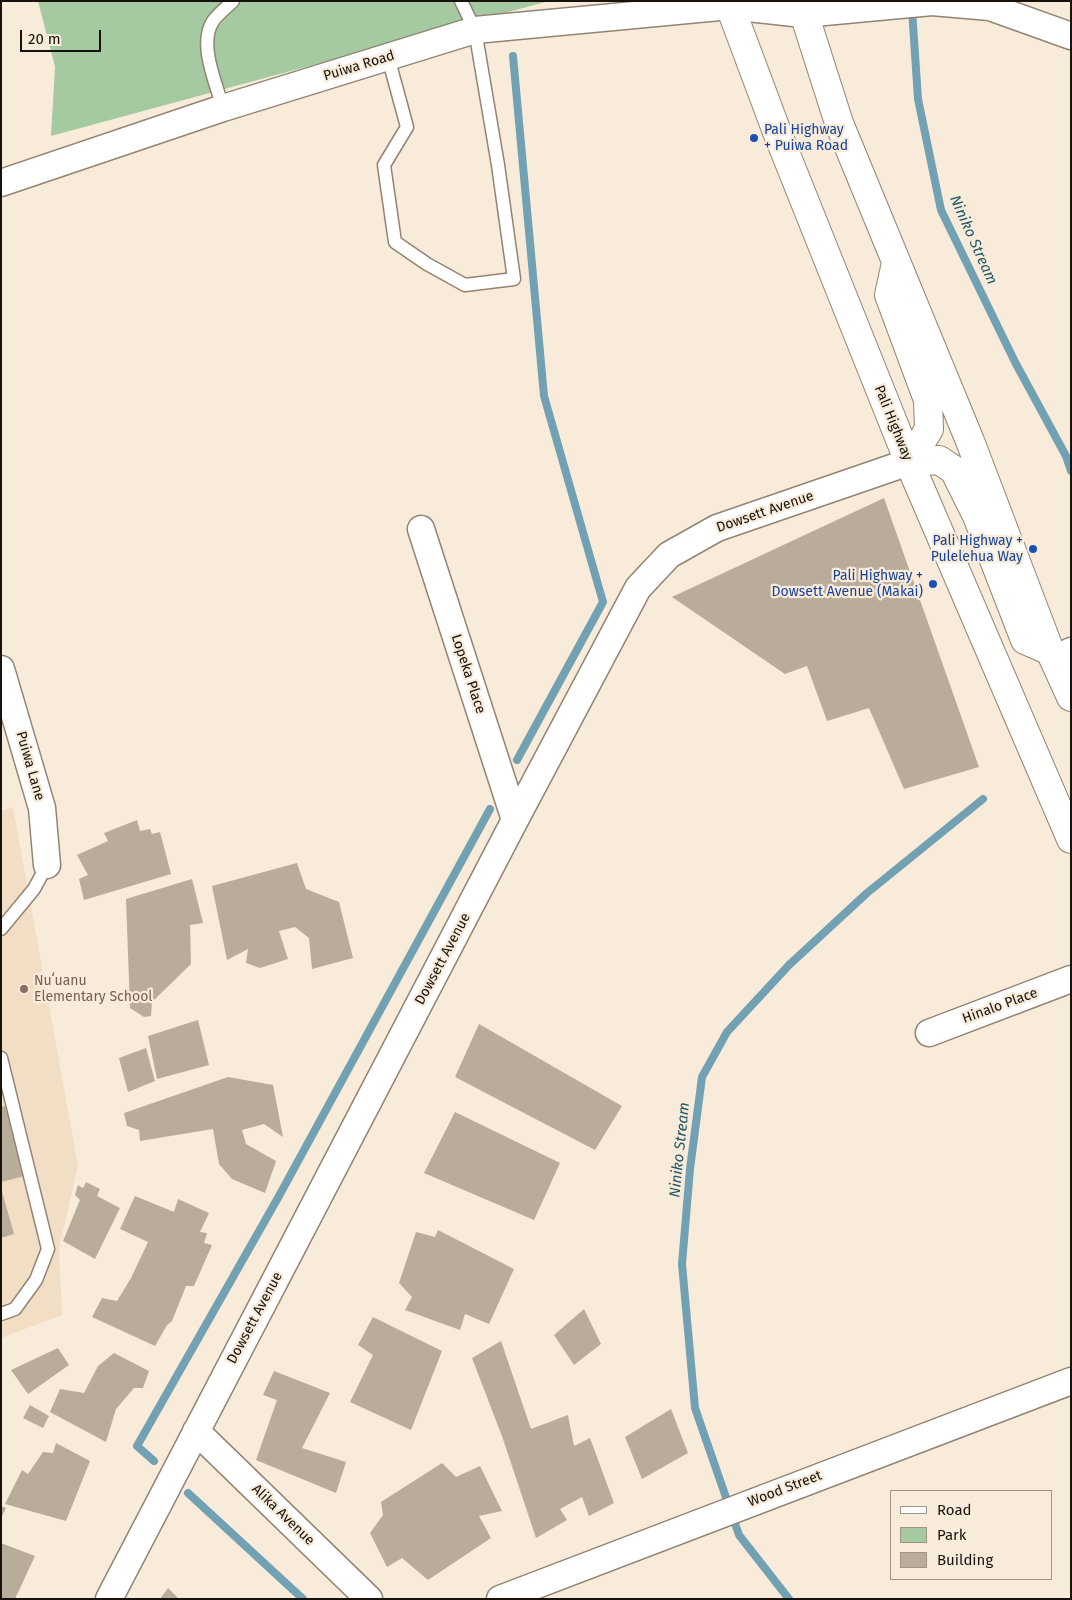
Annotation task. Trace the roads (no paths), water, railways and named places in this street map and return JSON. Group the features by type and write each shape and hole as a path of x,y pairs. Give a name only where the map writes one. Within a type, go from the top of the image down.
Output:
{"highway":[{"name":"Pali Highway","path":"729,4 777,132 909,462 1071,839"},
{"path":"802,8 839,123 1058,653 1071,697"},
{"path":"896,263 888,295 928,400 929,429 909,462"},
{"path":"909,462 938,460 954,470 977,516 1024,640 1058,653"}],"street":[{"name":"Puiwa Road","path":"1,183 223,108 475,30 729,4 802,8 874,7 932,2 990,7 1071,36"},
{"name":"Dowsett Avenue","path":"109,1599 638,588 669,555 717,528 909,462"},
{"name":"Lopeka Place","path":"421,529 515,820"},
{"name":"Puiwa Lane","path":"1,669 42,808 47,865"},
{"name":"Hinalo Place","path":"929,1033 1071,980"},
{"name":"Wood Street","path":"500,1599 1071,1381"},
{"name":"Alika Avenue","path":"196,1431 369,1599"}],"lane":[{"path":"223,108 207,52 208,37 213,21 233,1"},
{"path":"388,57 407,128 384,165 395,242 427,264 465,285 514,279 498,164 475,30 461,1"},
{"path":"1,929 34,889 47,865"},
{"path":"1,1058 48,1249 36,1280 15,1309 1,1314"}],"waterway":[{"name":"Niniko Stream","path":"912,9 918,99 941,210 1015,362 1066,456 1071,471"},
{"path":"513,56 544,396 603,602 517,760"},
{"name":"Niniko Stream","path":"789,1599 739,1535 695,1408 682,1264 690,1169 702,1077 727,1032 789,965 867,893 983,799"},
{"path":"154,1461 137,1446 279,1196 490,809"},
{"path":"188,1493 303,1599"}],"place":[{"name":"Pali Highway + Puiwa Road","path":"754,138"},
{"name":"Pali Highway + Pulelehua Way","path":"1033,549"},
{"name":"Pali Highway + Dowsett Avenue (Makai)","path":"933,584"},
{"name":"Nuʻuanu Elementary School","path":"24,989"}]}
